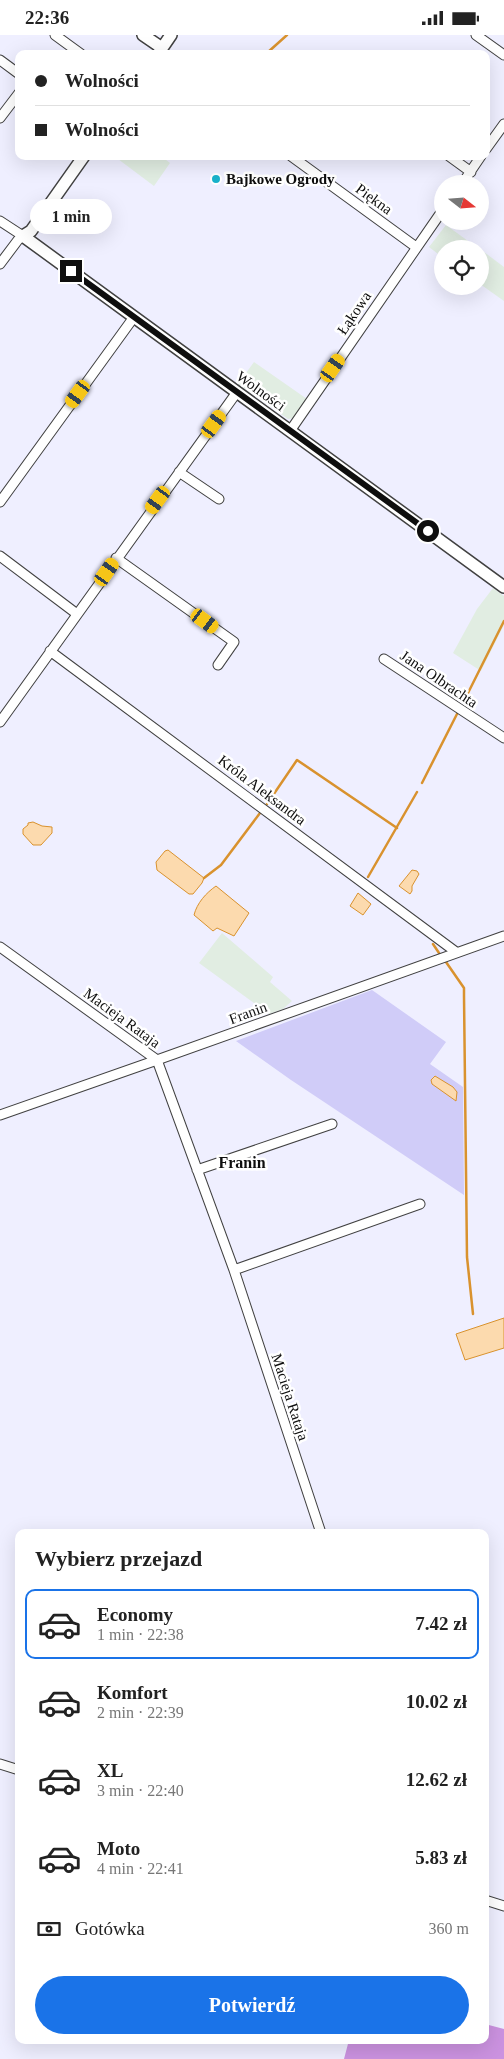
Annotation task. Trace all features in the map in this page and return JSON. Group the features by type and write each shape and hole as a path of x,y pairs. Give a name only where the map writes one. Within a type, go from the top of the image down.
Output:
{"street":[{"path":"55,35 76,50"},
{"path":"143,35 159,50"},
{"path":"161,50 172,35"},
{"path":"476,35 504,55"},
{"path":"0,60 15,71"},
{"path":"0,118 15,98"},
{"path":"490,143 504,124"},
{"path":"0,264 18,239 31,231 81,160"},
{"name":"Piękna","path":"296,160 416,247"},
{"path":"454,160 471,172"},
{"path":"469,175 479,160"},
{"name":"Wolności","path":"0,221 504,587"},
{"name":"Łąkowa","path":"290,431 434,222"},
{"path":"0,502 134,317"},
{"path":"0,721 237,392"},
{"path":"179,472 219,499"},
{"path":"0,556 77,614"},
{"path":"116,558 234,642 218,665"},
{"name":"Króla Aleksandra","path":"50,651 456,952"},
{"name":"Jana Olbrachta","path":"384,659 504,738"},
{"name":"Franin","path":"0,1115 157,1061 504,936"},
{"name":"Macieja Rataja","path":"0,947 157,1061 234,1270 320,1529"},
{"path":"197,1170 332,1124"},
{"path":"234,1270 420,1204"},
{"path":"0,1764 15,1769"},
{"path":"489,1901 504,1905"}],"shaded area":[{"path":"119,160 166,160 170,163 154,186"},
{"path":"442,230 453,230 467,240 434,240"},
{"path":"434,241 434,251 429,247"},
{"path":"489,256 504,267 504,301 489,290"},
{"path":"254,362 307,399 294,418 288,419 238,384"},
{"path":"493,588 504,596 504,625 481,671 453,653 477,609"},
{"path":"33,822 42,826 52,827 52,833 41,845 33,845 23,834 23,829 28,823"},
{"path":"168,850 204,878 193,894 189,894 157,870 156,862"},
{"path":"412,870 417,871 419,874 410,894 399,886"},
{"path":"216,886 249,913 234,936 217,928 213,931 194,915 202,899"},
{"path":"358,893 371,904 363,915 350,906"},
{"path":"222,933 273,977 270,982 292,1001 283,1009 269,1014 199,963"},
{"path":"372,990 446,1042 430,1064 463,1087 464,1195 291,1080 236,1041"},
{"path":"435,1076 453,1087 457,1092 456,1101 432,1084 431,1080"},
{"path":"504,1318 504,1348 465,1360 456,1334"},
{"path":"489,2025 504,2029 504,2059 344,2059 348,2044 489,2044"}],"waterway":[{"path":"270,50 287,35"},
{"path":"464,701 504,621"},
{"path":"422,783 458,712"},
{"path":"267,804 297,760 397,828"},
{"path":"368,877 417,792"},
{"path":"204,878 221,865 260,813"},
{"path":"433,944 439,953"},
{"path":"446,962 464,988 467,1257 473,1314"}],"place":[{"name":"Bajkowe Ogrody","path":"216,179"}],"district":[{"name":"Franin","path":"242,1162"}],"route":[{"path":"71,271 428,531"}]}
